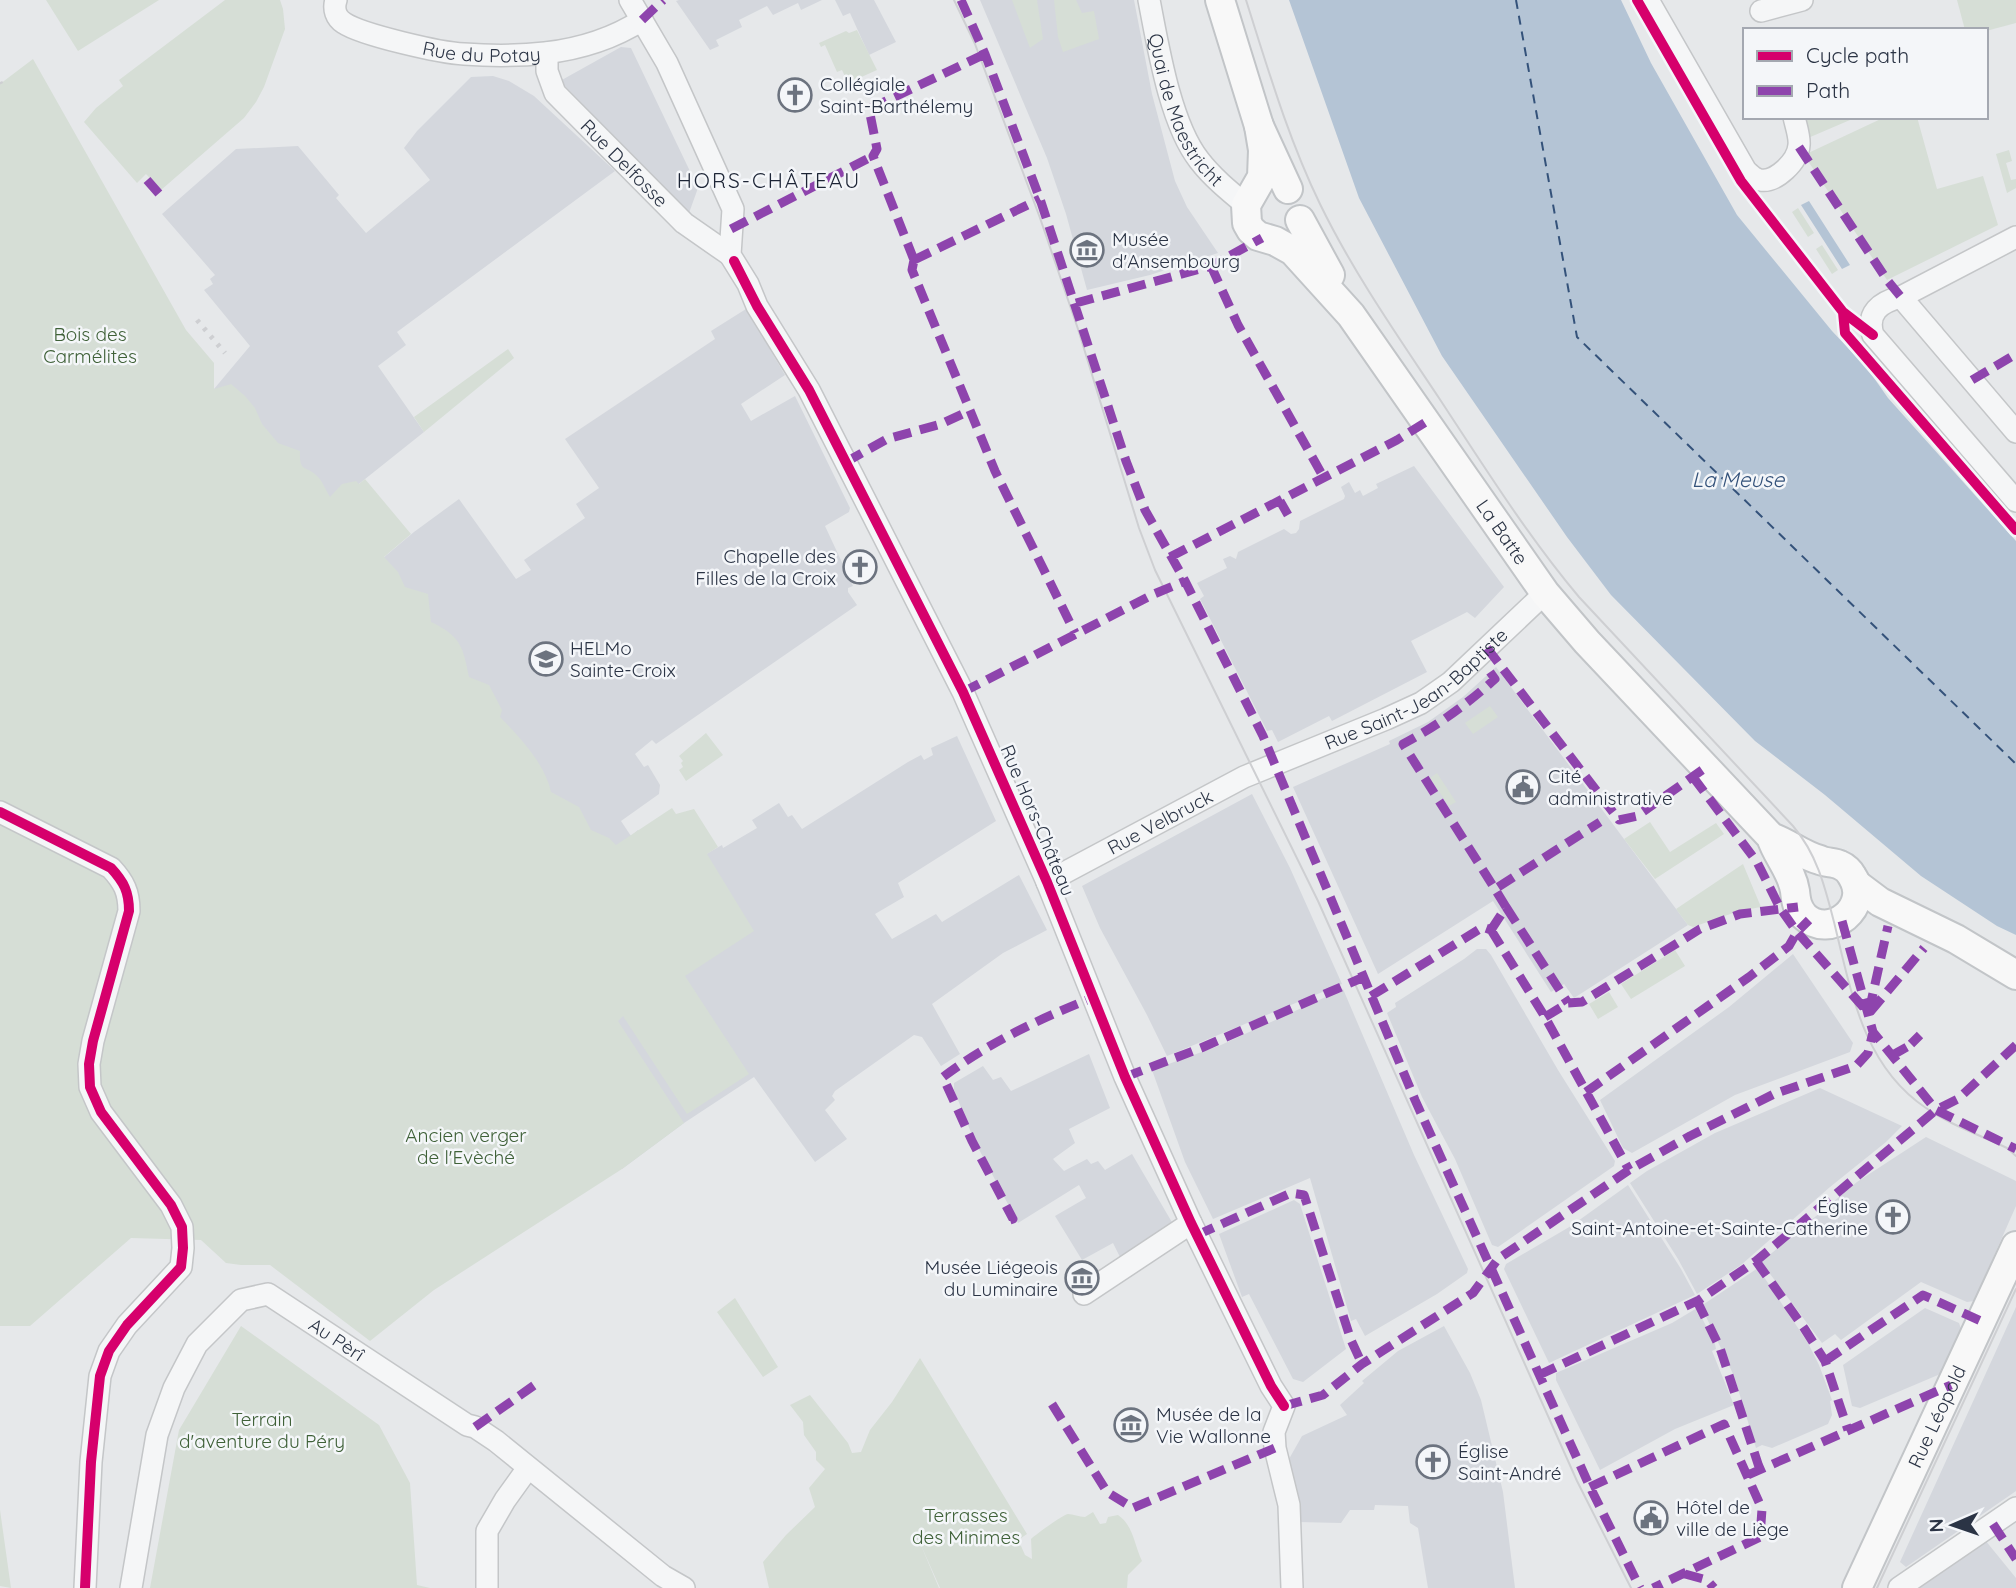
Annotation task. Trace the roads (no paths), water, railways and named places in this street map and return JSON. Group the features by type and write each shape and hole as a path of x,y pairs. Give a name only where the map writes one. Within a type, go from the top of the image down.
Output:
{"main road":[{"name":"Quai de Maestricht","path":"1220,0 1259,125 1288,190 1299,202 1300,220"},
{"name":"Quai de Maestricht","path":"1259,125 1262,177 1251,198 1247,223 1251,230 1262,238 1275,241"},
{"name":"Quai de Maestricht","path":"1251,198 1272,184 1288,190"},
{"path":"1275,241 1291,234 1300,220"},
{"name":"La Batte","path":"1300,220 1351,315 1545,593 1771,837"},
{"name":"La Batte","path":"1275,241 1293,251 1351,315"},
{"path":"1771,837 1823,862 1840,864 1847,869 1856,884 1880,902 1956,939 2016,976"},
{"path":"1771,837 1795,890 1798,907 1802,914 1817,923 1834,923 1849,915 1857,901 1856,884"},
{"path":"1795,890 1801,874 1807,868 1823,862"},
{"path":"1849,915 1888,926 1950,954 2016,976"},
{"name":"Rue Léopold","path":"1864,1586 2015,1252"}],"street":[{"name":"Rue du Potay","path":"336,0 336,15 343,23 356,29 462,54 547,53 596,41 626,30 642,20"},
{"path":"631,0 667,62 733,209 732,258"},
{"name":"Quai de Maestricht","path":"1149,0 1168,87 1185,138 1198,160 1213,176 1251,198"},
{"path":"1648,0 1746,170 1756,180 1766,180 1779,175 1791,162 1799,147 1794,119"},
{"path":"1762,14 1802,0"},
{"name":"Rue Delfosse","path":"547,53 547,71 555,93 684,223 732,258"},
{"path":"2016,237 1876,309 1871,316 1870,325 1873,335 2016,501"},
{"name":"Rue Hors-Château","path":"732,258 757,306 809,390 962,692 1047,882 1103,1027 1191,1223 1271,1386 1284,1406 1274,1432 1275,1448 1289,1505 1292,1588"},
{"path":"1901,297 2016,432"},
{"name":"Rue Saint-Jean-Baptiste","path":"1275,765 1421,703 1451,681 1545,593"},
{"name":"Rue Velbruck","path":"1047,882 1234,782 1275,765"},
{"path":"0,812 111,869 123,880 129,896 129,911 93,1041 89,1064 90,1087 101,1112 171,1205 181,1227 181,1266 127,1325 109,1351 100,1376 91,1462 85,1588"},
{"path":"1084,1294 1191,1223"},
{"name":"Au Pèrî","path":"131,1588 157,1435 164,1411 197,1345 241,1300 268,1294 467,1425 475,1427 496,1441 663,1576 684,1588"},
{"path":"486,1588 487,1531 528,1468"},
{"path":"1899,1588 2016,1508"}],"water":[{"name":"La Meuse","path":"1289,0 1621,0 1651,63 1737,215 1832,331 1867,368 1888,398 2016,541 2016,935 1997,926 1921,876 1825,795 1755,741 1611,595 1567,537 1442,356 1359,198"},
{"path":"1809,201 1850,265 1842,269 1801,205"}],"tram line":[{"path":"954,0 975,44 1040,218 1078,329 1139,528 1155,570 1318,901 1577,1481 1631,1588"},
{"path":"1246,0 1288,129 1320,204 1376,303 1489,474 1541,549 1579,597 1801,837 1814,859 1823,884 1863,1025 1887,1071 1905,1091 1935,1114 2007,1148 2016,1156"},
{"path":"1877,1588 2016,1289"}],"railway":[{"path":"197,320 225,353"}],"place":[{"name":"Collégiale Saint-Barthélemy","path":"795,95"},
{"name":"Musée d'Ansembourg","path":"1087,250"},
{"name":"Chapelle des Filles de la Croix","path":"860,567"},
{"name":"HELMo Sainte-Croix","path":"546,659"},
{"name":"Cité administrative","path":"1523,787"},
{"name":"Église Saint-Antoine-et-Sainte-Catherine","path":"1893,1217"},
{"name":"Musée Liégeois du Luminaire","path":"1082,1278"},
{"name":"Musée de la Vie Wallonne","path":"1131,1425"},
{"name":"Église Saint-André","path":"1433,1462"},
{"name":"Hôtel de ville de Liège","path":"1651,1518"}],"district":[{"name":"HORS-CHÂTEAU","path":"769,181"}],"park label":[{"name":"Bois des Carmélites","path":"90,345"},
{"name":"Ancien verger de l'Evèché","path":"466,1146"},
{"name":"Terrain d'aventure du Péry","path":"262,1430"},
{"name":"Terrasses des Minimes","path":"966,1526"}]}
